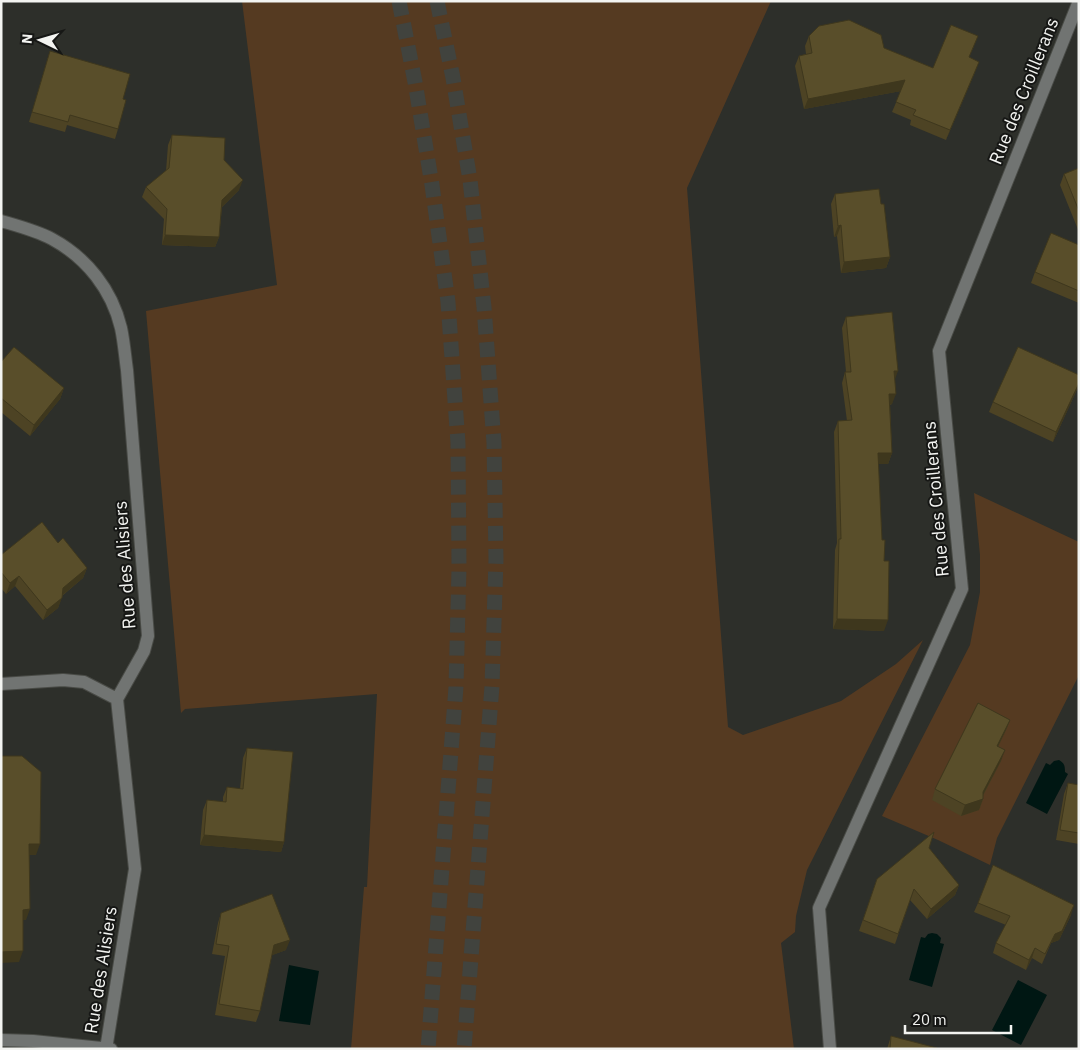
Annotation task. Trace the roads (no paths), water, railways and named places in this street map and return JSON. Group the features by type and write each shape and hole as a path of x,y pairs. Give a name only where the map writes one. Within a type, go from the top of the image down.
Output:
{"street":[{"name":"Rue des Croillerans","path":"830,1049 819,908 962,589 939,351 1079,1"},
{"name":"Rue des Alisiers","path":"1,221 51,238 66,248 95,273 106,291 121,327 128,380 148,636 144,651 117,699 135,869 108,1048"},
{"path":"1,684 63,680 84,682 117,699"},
{"path":"1,1040 108,1048"}],"water":[{"path":"1059,760 1063,763 1065,772 1068,774 1047,814 1026,803 1046,763 1050,765 1054,761"},
{"path":"928,934 937,934 941,938 940,943 944,944 932,987 909,980 921,937 925,938"},
{"path":"289,965 319,971 310,1025 279,1021"},
{"path":"1018,980 1047,995 1021,1045 992,1030"}],"tunnel":[{"path":"399,1 432,185 448,302 458,443 459,568 456,687 428,1049"},
{"path":"437,1 453,78 470,180 484,307 494,443 496,559 492,686 464,1049"}]}
